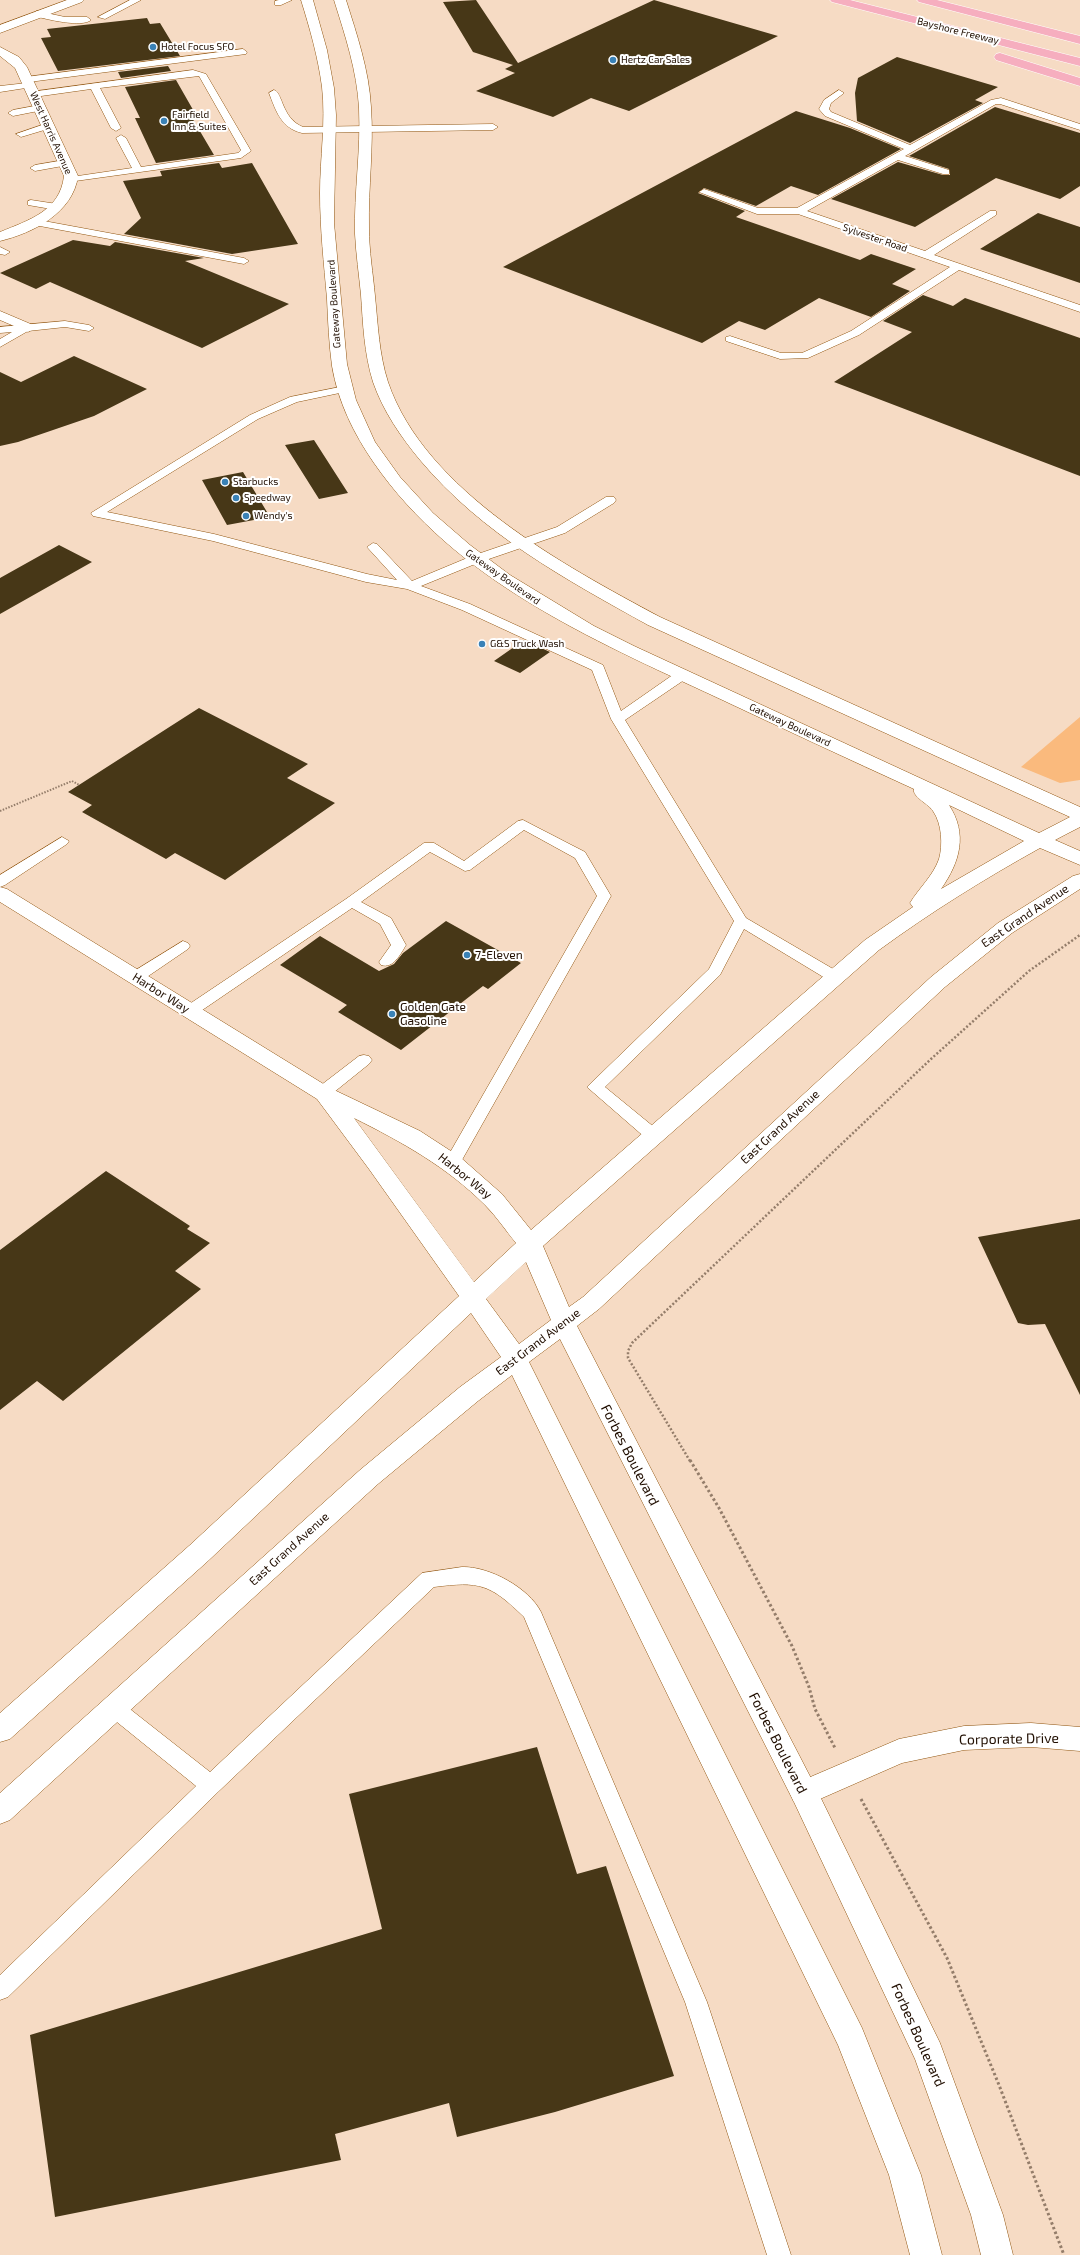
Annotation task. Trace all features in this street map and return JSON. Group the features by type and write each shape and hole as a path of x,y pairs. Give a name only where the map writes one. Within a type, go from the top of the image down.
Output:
{"highway":[{"name":"Bayshore Freeway","path":"836,0 893,15 958,39 1080,62"},
{"name":"Bayshore Freeway","path":"923,0 1080,40"},
{"path":"990,53 1080,82"}],"main road":[{"path":"0,29 78,0"},
{"name":"Gateway Boulevard","path":"307,0 325,72 329,102 326,210 337,353 345,389 358,422 384,465 417,504 476,559 533,599 564,618 682,675 1080,859"},
{"path":"340,0 360,69 366,129 362,231 373,351 378,374 397,416 425,457 478,511 521,544 554,566 654,621 1080,814"},
{"name":"West Harris Avenue","path":"0,51 15,60 30,86 65,163 72,187 57,207 33,222 0,237"},
{"path":"0,315 28,328"},
{"path":"892,772 920,789 940,807 951,836 951,855 943,873 908,918"},
{"path":"0,1730 199,1553 530,1244 872,945 908,918 976,875 1080,819"},
{"name":"East Grand Avenue","path":"0,1811 369,1477 469,1394 591,1303 938,982 1006,928 1080,880"},
{"name":"Harbor Way","path":"0,893 322,1093 412,1138 452,1163 494,1200 530,1244"},
{"name":"Harbor Way","path":"322,1093 376,1163 472,1298"},
{"name":"Forbes Boulevard","path":"530,1244 564,1323 804,1793 930,2054 987,2215 997,2255"},
{"path":"472,1298 516,1359 851,2038 905,2175 926,2255"},
{"name":"Corporate Drive","path":"804,1793 899,1751 964,1738 1031,1735 1080,1739"}],"lane":[{"path":"102,17 136,0"},
{"path":"278,2 288,0"},
{"path":"37,14 65,20 87,20"},
{"path":"0,89 30,86 243,52"},
{"path":"30,86 94,86 193,73 202,74 246,151 241,155 71,180"},
{"path":"94,86 116,128"},
{"path":"274,93 282,117 290,126 302,130 493,127"},
{"path":"839,93 826,102 824,109 828,114 914,146"},
{"path":"704,192 757,210 799,211 994,102 1001,101 1080,127"},
{"path":"13,113 40,108"},
{"path":"21,134 48,126"},
{"path":"121,138 138,170"},
{"path":"896,156 946,172"},
{"path":"34,168 65,163"},
{"path":"30,202 57,207"},
{"name":"Sylvester Road","path":"799,211 1080,309"},
{"path":"926,255 993,213"},
{"path":"33,222 244,261"},
{"path":"730,339 780,356 804,356 855,333 958,266"},
{"path":"0,330 65,324 89,328"},
{"path":"0,344 28,328"},
{"path":"345,389 294,399 254,417 97,513 214,538 366,578 410,586 466,607 598,668 618,719 741,920 835,978"},
{"path":"410,586 476,559 561,530 610,500"},
{"path":"373,548 410,586"},
{"path":"618,719 682,675"},
{"path":"190,1011 351,902 429,846 465,867 523,824 580,855 604,896 452,1163"},
{"path":"0,882 62,842"},
{"path":"351,902 386,921 399,945 386,962"},
{"path":"654,1136 595,1087 715,972 741,920"},
{"path":"136,977 183,946"},
{"path":"322,1093 364,1060"},
{"path":"0,1990 211,1785 429,1579 468,1575 494,1582 516,1597 530,1612 696,2002 779,2255"},
{"path":"114,1708 211,1785"}],"path":[{"path":"0,811 72,781 79,786"},
{"path":"1064,2255 999,2085 946,1958 815,1710 809,1687 792,1646 719,1508 656,1402 635,1371 628,1358 628,1351 632,1343 931,1059 1029,971 1080,935"}],"shaded area":[{"path":"1080,717 1080,780 1060,783 1021,767"}],"building":[{"name":"Hertz Car Sales","path":"476,0 518,63 654,0 778,36 629,111 591,98 553,117 476,91 515,73 505,69 513,65 473,52 443,2"},
{"name":"Hotel Focus SFO","path":"147,18 150,24 160,23 180,56 58,71 41,38 51,37 47,29"},
{"path":"897,57 998,87 975,100 983,103 910,143 857,121 855,93 858,78"},
{"path":"168,66 171,71 121,78 118,72"},
{"name":"Fairfield Inn & Suites","path":"176,80 196,115 191,116 214,155 156,163 135,118 140,118 125,87"},
{"path":"995,107 1080,133 1080,186 1060,199 996,178 915,227 831,199 898,162 943,175 950,175 949,169 909,156"},
{"path":"796,111 850,128 901,149 818,195 791,186 756,206 704,188 698,193 745,211 736,217 860,260 871,254 916,269 892,284 910,291 871,317 819,298 765,330 739,321 702,343 503,267"},
{"path":"219,163 222,168 252,163 298,244 232,254 124,234 141,218 123,181 162,176 160,171"},
{"path":"1038,213 1080,227 1080,283 980,249"},
{"path":"73,240 110,246 115,242 204,258 185,261 289,304 202,348 50,282 36,289 0,273"},
{"path":"923,295 953,306 965,298 1080,338 1080,476 834,382 912,332 883,321"},
{"path":"74,356 147,389 94,416 18,442 0,446 0,372 21,382"},
{"name":"Speedway","path":"314,440 348,493 319,499 285,445"},
{"path":"243,472 270,517 227,525 202,480"},
{"path":"59,545 92,562 0,614 0,578"},
{"path":"524,640 550,652 520,673 494,661"},
{"path":"199,708 308,764 287,778 335,803 225,880 175,853 166,859 82,812 92,805 68,792"},
{"path":"446,921 521,963 488,989 483,986 401,1050 338,1012 347,1005 280,965 320,936 379,971 394,964 403,953"},
{"path":"106,1171 190,1226 187,1229 210,1243 175,1271 201,1289 63,1401 37,1381 0,1410 0,1250"},
{"path":"1080,1219 1080,1395 1045,1324 1028,1325 1018,1323 978,1237"},
{"path":"537,1747 577,1874 606,1866 674,2076 555,2112 457,2137 449,2103 335,2134 341,2160 55,2217 30,2035 382,1929 349,1794"}],"place":[{"name":"Hotel Focus SFO","path":"153,47"},
{"name":"Hertz Car Sales","path":"613,60"},
{"name":"Fairfield Inn & Suites","path":"164,121"},
{"name":"Starbucks","path":"225,482"},
{"name":"Speedway","path":"236,498"},
{"name":"Wendy's","path":"246,516"},
{"name":"G&S Truck Wash","path":"482,644"},
{"name":"7-Eleven","path":"467,955"},
{"name":"Golden Gate Gasoline","path":"392,1014"}]}
